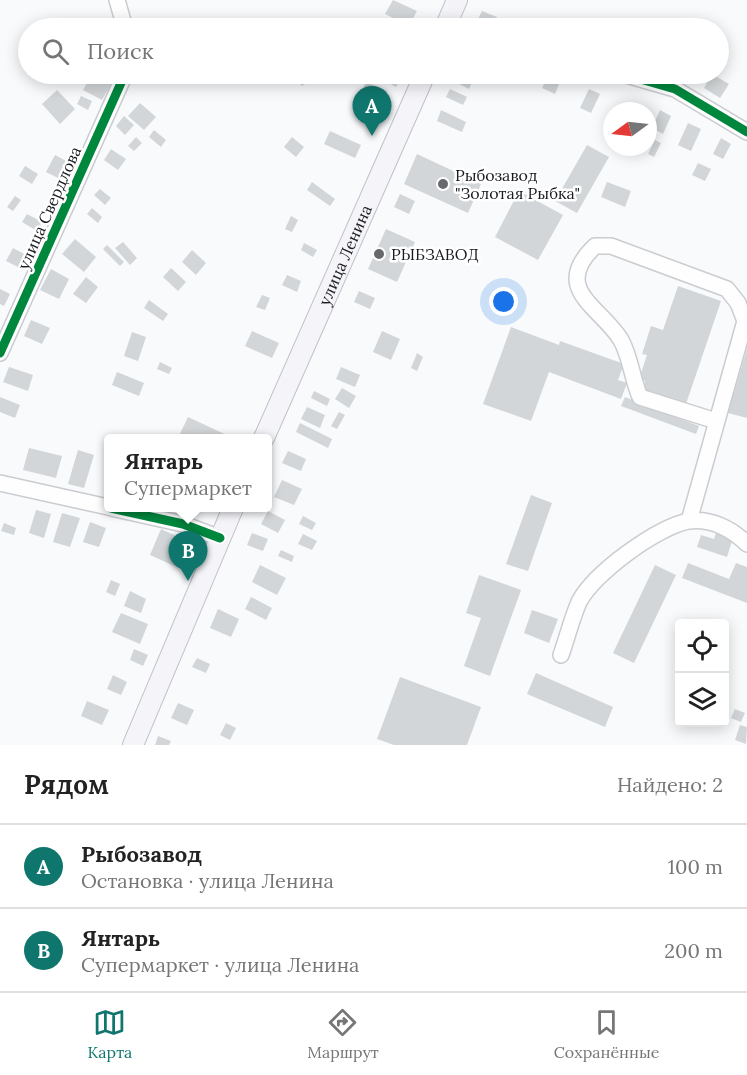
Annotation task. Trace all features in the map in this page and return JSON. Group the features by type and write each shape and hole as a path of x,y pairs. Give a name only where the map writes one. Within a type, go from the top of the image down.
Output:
{"main road":[{"path":"451,18 457,0"},
{"name":"улица Ленина","path":"266,434 421,84"},
{"path":"133,745 231,512"}],"street":[{"path":"117,0 122,18"},
{"name":"улица Свердлова","path":"0,354 121,84"},
{"path":"658,84 675,89 747,132"},
{"path":"689,521 745,321 738,303 727,289 610,246 595,246 583,257 577,281 582,298 621,340 640,397 716,421"},
{"path":"0,483 104,506"},
{"path":"131,512 183,524 219,538"},
{"path":"561,655 580,601 604,570 664,530 689,521 712,522 736,534 747,544"}],"building":[{"path":"393,0 417,11 413,18 393,18 385,14"},
{"path":"482,11 497,17 497,18 478,18"},
{"path":"86,84 111,84 102,100 83,90"},
{"path":"365,84 387,91 381,104 360,95"},
{"path":"459,84 471,84 469,89"},
{"path":"544,84 559,84 555,94 542,88"},
{"path":"706,84 729,84 720,98 704,88"},
{"path":"450,89 467,97 463,105 446,97"},
{"path":"589,89 600,94 591,113 580,108"},
{"path":"57,90 75,109 60,124 42,104"},
{"path":"81,96 92,101 88,110 77,104"},
{"path":"140,103 156,117 144,130 128,116"},
{"path":"441,110 466,122 462,132 437,121"},
{"path":"660,110 671,116 663,134 657,131 657,117"},
{"path":"124,116 134,125 125,135 116,126"},
{"path":"688,123 701,129 691,151 678,145"},
{"path":"154,130 166,140 161,147 149,137"},
{"path":"330,131 361,145 355,158 324,144"},
{"path":"136,137 142,143 134,151 128,146"},
{"path":"292,137 304,147 296,157 284,147"},
{"path":"721,138 731,144 723,159 713,154"},
{"path":"587,145 603,154 603,156 609,157 577,213 555,201"},
{"path":"111,149 126,159 118,170 104,160"},
{"name":"Рыбозавод \"Золотая Рыбка\"","path":"417,154 481,184 468,213 404,184"},
{"path":"55,155 68,162 60,179 46,172"},
{"path":"698,163 711,169 705,181 692,175"},
{"path":"25,166 38,174 32,184 19,176"},
{"path":"312,182 335,199 330,206 307,190"},
{"path":"607,182 631,191 625,207 601,197"},
{"path":"100,189 111,198 105,205 94,195"},
{"path":"519,191 563,215 538,260 495,237"},
{"path":"400,194 415,201 409,214 394,207"},
{"path":"15,196 21,200 13,211 7,207"},
{"path":"92,208 102,217 98,223 87,214"},
{"path":"27,214 42,222 37,231 22,222"},
{"path":"291,216 298,220 292,232 285,229"},
{"path":"386,229 415,242 397,282 368,269"},
{"path":"75,239 96,257 84,272 62,254"},
{"path":"123,242 137,258 130,265 115,248"},
{"path":"304,243 317,250 313,257 301,250"},
{"path":"107,245 124,262 120,266 103,249"},
{"path":"13,248 26,255 20,268 6,261"},
{"path":"192,250 206,263 196,275 182,262"},
{"path":"171,268 186,282 178,291 163,277"},
{"path":"51,269 69,279 59,299 40,290"},
{"path":"287,275 301,281 297,292 282,285"},
{"path":"86,277 98,287 86,303 73,294"},
{"path":"678,286 721,301 686,404 643,389 645,381 639,379 647,355 642,354 651,326 663,330"},
{"path":"0,289 10,294 4,306 0,304"},
{"path":"359,291 375,298 370,309 354,302"},
{"path":"262,295 270,298 265,310 256,307"},
{"path":"149,300 168,314 163,321 144,308"},
{"path":"31,320 50,328 42,344 24,336"},
{"path":"511,327 559,345 560,341 624,364 618,380 627,383 621,399 549,372 531,421 483,404"},
{"path":"252,331 279,343 272,358 245,346"},
{"path":"382,331 400,339 391,360 373,352"},
{"path":"132,332 146,337 138,361 124,356"},
{"path":"747,348 747,418 728,413"},
{"path":"417,353 423,357 417,371 411,368"},
{"path":"160,362 172,368 169,374 157,369"},
{"path":"9,367 33,375 28,391 3,382"},
{"path":"341,367 360,375 355,387 336,379"},
{"path":"117,372 144,383 139,396 112,385"},
{"path":"342,388 356,396 349,408 335,399"},
{"path":"314,391 330,399 327,406 311,398"},
{"path":"0,397 20,405 15,418 0,412"},
{"path":"625,397 699,426 696,434 621,406"},
{"path":"307,407 325,415 320,428 301,419"},
{"path":"339,412 345,415 337,429 331,426"},
{"path":"188,417 224,434 180,434"},
{"path":"300,423 332,439 328,448 296,432"},
{"path":"29,448 62,456 56,478 23,470"},
{"path":"78,450 94,455 84,488 68,484"},
{"path":"288,451 306,459 301,471 282,463"},
{"path":"282,480 302,489 294,505 274,497"},
{"path":"531,495 552,503 528,571 506,564"},
{"path":"36,510 51,514 44,538 29,533"},
{"path":"267,512 285,520 278,533 261,524"},
{"path":"62,513 80,518 70,547 53,542"},
{"path":"303,516 316,523 312,530 299,524"},
{"path":"90,522 106,528 99,547 83,542"},
{"path":"4,523 16,528 14,535 1,531"},
{"path":"161,529 192,543 181,569 150,555"},
{"path":"252,533 268,539 263,551 247,545"},
{"path":"716,533 733,538 727,557 697,547 701,535 714,539"},
{"path":"303,534 317,541 312,550 298,544"},
{"path":"281,550 294,556 292,562 278,556"},
{"path":"688,563 729,579 736,563 747,567 747,603 682,578"},
{"path":"260,565 286,578 277,595 252,582"},
{"path":"655,565 676,575 634,663 613,653"},
{"path":"479,575 521,590 490,676 464,666 481,618 466,613"},
{"path":"111,580 120,584 115,596 106,592"},
{"path":"130,591 146,599 141,613 124,606"},
{"path":"251,597 272,608 266,620 245,609"},
{"path":"218,609 239,619 231,637 210,628"},
{"path":"532,610 558,619 549,643 524,633"},
{"path":"121,613 148,624 140,644 112,632"},
{"path":"134,649 148,655 143,666 130,660"},
{"path":"197,658 210,664 206,673 192,667"},
{"path":"536,673 613,707 605,727 527,694"},
{"path":"113,675 127,682 121,695 107,689"},
{"path":"400,677 481,707 467,745 394,745 377,739"},
{"path":"87,701 109,710 102,725 81,716"},
{"path":"178,703 194,710 187,725 171,718"},
{"path":"735,709 745,713 741,722 731,718"},
{"path":"226,723 236,728 230,740 220,735"},
{"path":"740,725 747,727 746,744 735,740"},
{"path":"158,736 171,741 169,745 155,745"}],"cycle path":[{"path":"0,353 121,84"},
{"path":"658,84 675,89 747,132"},
{"path":"129,512 183,524 220,538"}],"place":[{"name":"Рыбозавод","path":"372,136"},
{"name":"Рыбозавод \"Золотая Рыбка\"","path":"443,184"},
{"name":"РЫБЗАВОД","path":"379,254"},
{"name":"Янтарь","path":"188,581"}]}
